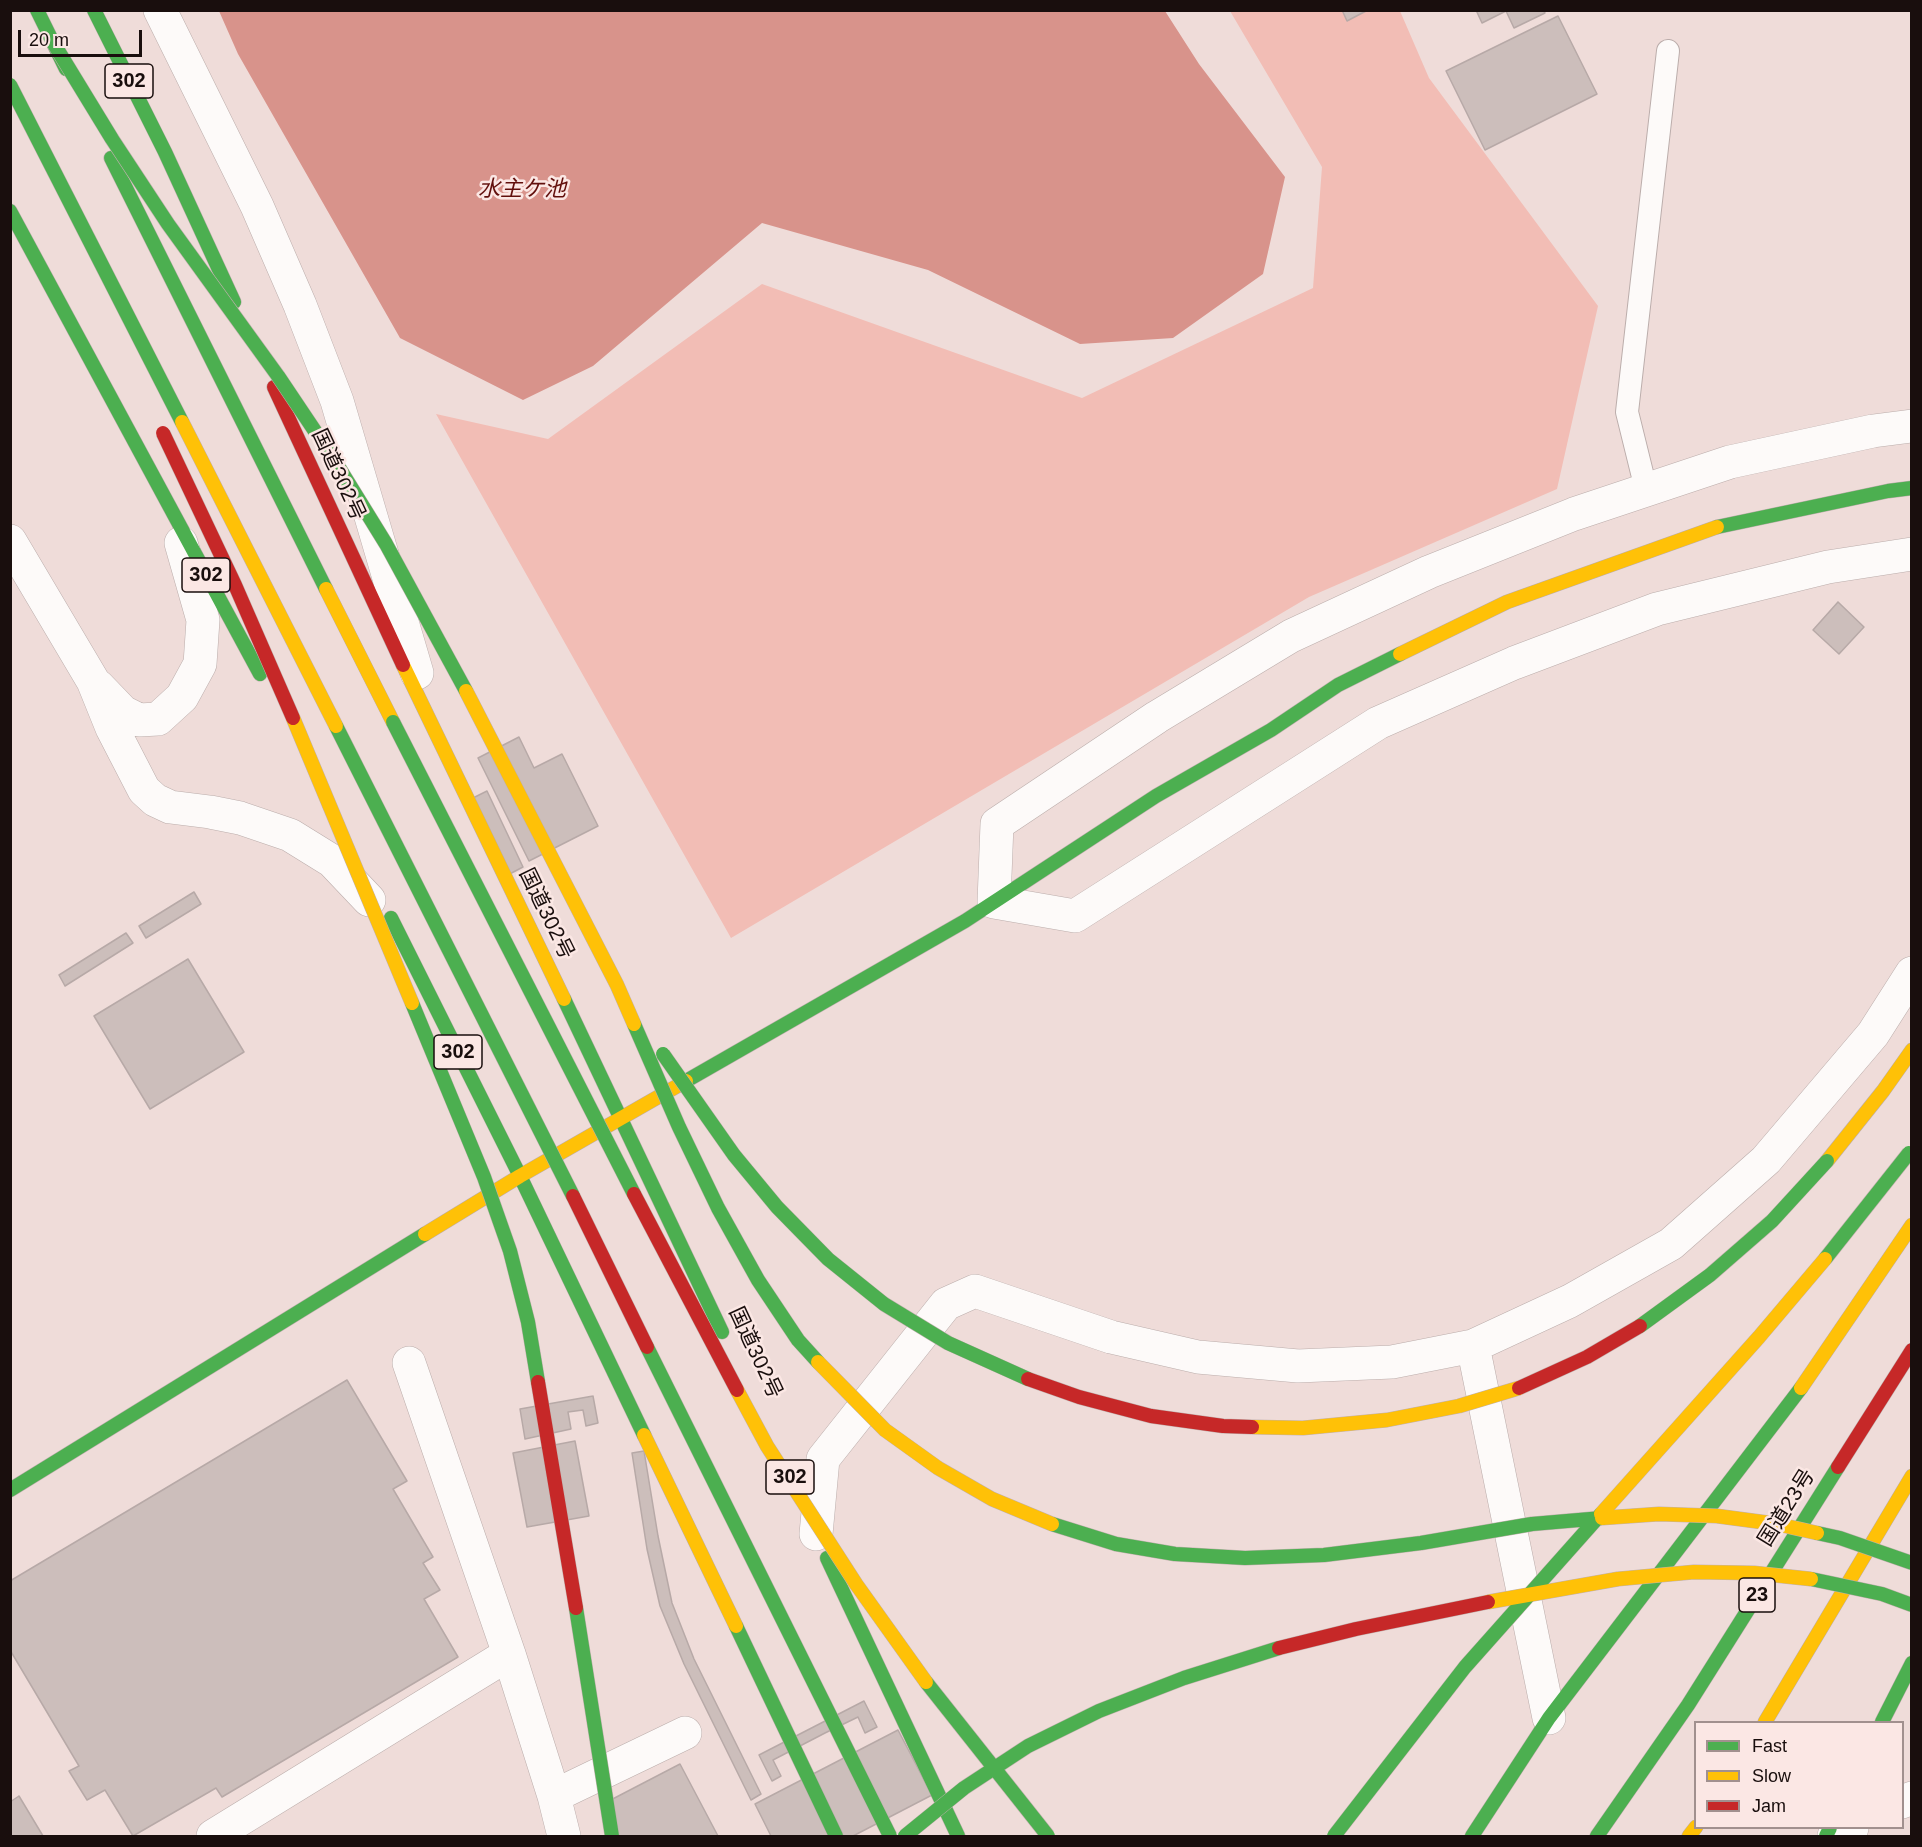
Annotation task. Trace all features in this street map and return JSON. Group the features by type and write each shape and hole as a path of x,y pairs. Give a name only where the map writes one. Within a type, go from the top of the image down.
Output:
{"main road":[{"path":"37,10 404,744 676,1276 767,1446 856,1584 939,1700 1048,1836"},
{"name":"国道302号","path":"94,10 165,152 435,735 622,1118 958,1836"},
{"path":"54,44 112,140 156,206 278,376 333,458 386,544 444,648 616,985 718,1208 758,1280 798,1340 838,1384 885,1430 938,1468 992,1499 1053,1524 1116,1544 1176,1554 1245,1558 1324,1555 1421,1543 1532,1524 1659,1514 1717,1516 1777,1524 1840,1538 1911,1563"},
{"path":"10,85 481,1012 890,1836"},
{"path":"10,101 41,177"},
{"name":"302","path":"13,215 397,929 520,1176 836,1836"},
{"path":"158,424 239,596 345,838 484,1177 510,1251 528,1322 612,1836"},
{"path":"10,1490 520,1176 965,921 1156,796 1271,730 1338,685 1507,602 1713,528 1911,488"},
{"path":"616,985 703,1112 777,1207 828,1259 884,1304 948,1343 1025,1378 1079,1397 1151,1416 1223,1426 1304,1428 1387,1420 1459,1406 1528,1385 1587,1357 1651,1318 1693,1287 1772,1221 1827,1161 1883,1090 1911,1050"},
{"path":"1334,1836 1465,1667 1759,1337 1837,1245 1911,1149"},
{"path":"1472,1836 1549,1718 1810,1376 1911,1225"},
{"name":"国道23号","path":"1597,1836 1688,1705 1911,1350"},
{"path":"1766,1721 1911,1476"},
{"path":"905,1836 964,1788 1019,1752 1099,1711 1195,1675 1268,1652 1356,1629 1538,1592 1618,1579 1694,1572 1754,1573 1815,1579 1882,1594 1911,1605"},
{"path":"1882,1721 1911,1663"}],"street":[{"path":"160,10 256,206 338,400 435,735"},
{"path":"1911,426 1873,431 1730,462 1646,489 1574,514 1429,572 1291,636 1157,717 997,824 994,902 1075,916 1378,723 1514,663 1658,609 1828,567 1911,555"},
{"path":"93,681 123,712 139,720 158,719 182,697 200,664 203,620 169,506"},
{"path":"10,541 93,681 112,728 144,790 155,800 170,807 240,818 290,836 332,861 397,929"},
{"path":"816,1534 823,1459 946,1304 975,1291 1111,1338 1198,1357 1298,1366 1392,1362 1473,1346 1570,1301 1671,1244 1766,1160 1873,1034 1911,973"},
{"path":"1473,1346 1549,1718"},
{"path":"409,1363 509,1654 554,1796 564,1836"},
{"path":"213,1836 509,1654"},
{"path":"554,1796 685,1733"},
{"path":"1834,1836 1848,1829"}],"lane":[{"path":"1646,489 1627,412 1668,51"}],"shaded area":[{"path":"1230,11 1400,11 1429,78 1598,306 1557,489 1309,597 731,938 436,414 548,439 762,284 1082,398 1313,288 1322,167"}],"water":[{"name":"水主ケ池","path":"219,11 1165,11 1199,64 1285,177 1263,274 1173,338 1080,344 928,270 762,223 593,366 523,400 400,338 238,54"}],"building":[{"path":"1342,10 1368,10 1347,21"},
{"path":"1476,10 1543,10 1545,13 1514,28 1506,11 1482,23"},
{"path":"1558,16 1597,94 1485,150 1446,71"},
{"path":"1838,602 1864,627 1839,654 1813,630"},
{"path":"519,737 534,768 562,754 598,826 529,861 478,758"},
{"path":"487,791 523,867 502,878 465,802"},
{"path":"194,892 201,904 146,938 139,926"},
{"path":"126,933 133,943 65,986 59,975"},
{"path":"188,959 244,1052 150,1109 94,1016"},
{"path":"347,1380 407,1481 393,1489 433,1557 423,1563 440,1590 424,1599 458,1657 222,1797 216,1788 133,1836 105,1790 87,1800 69,1771 79,1766 10,1650 10,1581"},
{"path":"593,1396 598,1423 586,1426 583,1410 568,1412 571,1429 525,1439 520,1409"},
{"path":"575,1441 589,1516 527,1527 513,1453"},
{"path":"644,1451 672,1603 694,1659 761,1794 751,1800 684,1664 660,1606 647,1549 632,1453"},
{"path":"864,1701 877,1727 865,1733 858,1717 825,1733 773,1760 781,1776 772,1781 759,1755"},
{"path":"898,1730 932,1795 853,1836 771,1836 755,1804"},
{"path":"680,1764 718,1836 619,1836 603,1804"},
{"path":"19,1796 43,1836 10,1836 10,1802"}],"traffic: fast":[{"path":"37,10 66,69"},
{"path":"94,10 165,152 234,302"},
{"path":"54,44 112,139 168,224 278,376 333,458 386,544 466,691"},
{"path":"10,85 182,422"},
{"path":"111,158 326,589"},
{"path":"10,211 260,674"},
{"path":"1717,527 1912,488"},
{"path":"686,1081 965,921 1156,796 1271,730 1338,685 1400,654"},
{"path":"393,722 634,1194"},
{"path":"336,726 573,1196"},
{"path":"391,918 520,1176 644,1435"},
{"path":"564,999 722,1332"},
{"path":"412,1003 484,1177 510,1251 528,1322 538,1382"},
{"path":"634,1024 679,1127 718,1208 758,1280 798,1340 818,1362"},
{"path":"663,1054 734,1155 777,1207 828,1259 884,1304 948,1343 1028,1379"},
{"path":"1825,1259 1909,1153"},
{"path":"1640,1326 1710,1275 1772,1221 1827,1161"},
{"path":"10,1490 425,1234"},
{"path":"647,1347 890,1836"},
{"path":"1472,1836 1549,1718 1801,1388"},
{"path":"1597,1836 1688,1705 1838,1467"},
{"path":"1334,1836 1465,1667 1601,1514"},
{"path":"1052,1524 1116,1544 1175,1554 1245,1558 1324,1555 1421,1543 1532,1524 1602,1518"},
{"path":"1817,1533 1840,1538 1912,1563"},
{"path":"827,1558 958,1836"},
{"path":"1811,1579 1882,1594 1912,1605"},
{"path":"576,1608 612,1836"},
{"path":"736,1626 836,1836"},
{"path":"905,1836 964,1788 1028,1746 1099,1711 1184,1678 1279,1648"},
{"path":"1883,1721 1912,1663"},
{"path":"926,1682 1048,1836"},
{"path":"1826,1836 1830,1829"}],"traffic: slow":[{"path":"182,422 336,726"},
{"path":"1400,654 1507,602 1717,527"},
{"path":"326,589 393,722"},
{"path":"403,665 564,999"},
{"path":"466,691 617,985 634,1024"},
{"path":"293,718 412,1003"},
{"path":"1827,1161 1883,1091 1912,1050"},
{"path":"425,1234 520,1176 686,1081"},
{"path":"1801,1388 1912,1225"},
{"path":"1601,1514 1759,1337 1825,1259"},
{"path":"818,1362 885,1430 938,1468 992,1499 1052,1524"},
{"path":"1252,1427 1303,1428 1387,1420 1459,1406 1519,1388"},
{"path":"737,1390 767,1446 856,1584 926,1682"},
{"path":"644,1435 736,1626"},
{"path":"1766,1721 1912,1476"},
{"path":"1602,1518 1659,1514 1717,1516 1777,1524 1817,1533"},
{"path":"1488,1602 1618,1579 1694,1572 1754,1573 1811,1579"},
{"path":"1689,1836 1694,1829"}],"traffic: jam":[{"path":"274,387 403,665"},
{"path":"163,433 235,585 293,718"},
{"path":"634,1194 737,1390"},
{"path":"573,1196 647,1347"},
{"path":"1519,1388 1587,1357 1640,1326"},
{"path":"1838,1467 1912,1350"},
{"path":"1028,1379 1079,1397 1151,1416 1223,1426 1252,1427"},
{"path":"538,1382 576,1608"},
{"path":"1279,1648 1356,1629 1488,1602"}]}
